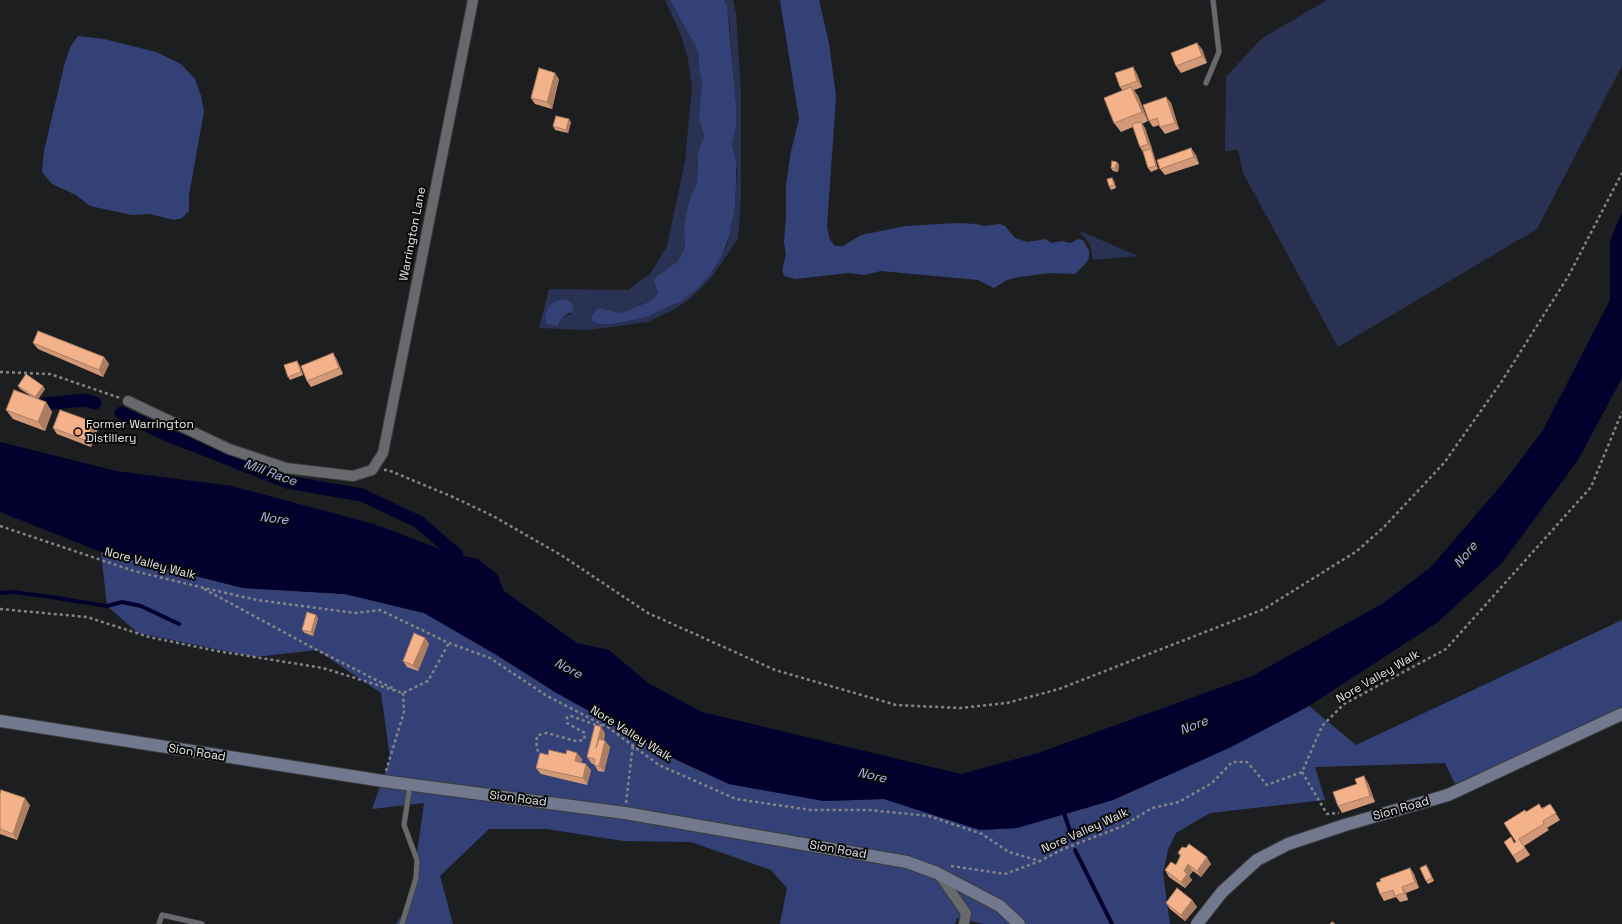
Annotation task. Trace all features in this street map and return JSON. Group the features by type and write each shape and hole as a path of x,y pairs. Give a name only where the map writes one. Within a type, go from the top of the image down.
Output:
{"street":[{"name":"Warrington Lane","path":"372,470 383,453 473,0"},
{"path":"128,400 229,449 286,468 353,476 372,470"},
{"name":"Sion Road","path":"1198,924 1222,892 1257,860 1288,844 1448,796 1622,714"},
{"name":"Sion Road","path":"0,721 410,785 625,813 906,862 937,873 1000,906 1020,924"},
{"path":"937,873 966,913 964,924"}],"lane":[{"path":"1206,83 1220,52 1213,0"},
{"path":"402,924 416,878 417,860 404,825 410,785"},
{"path":"159,924 162,915 202,924"}],"path":[{"path":"372,470 388,470 493,516 561,555 648,613 775,670 896,705 960,708 1007,703 1058,689 1264,609 1357,551 1384,528 1444,464 1502,381 1569,275 1622,173"},
{"path":"0,372 50,374 128,400"},
{"name":"Nore Valley Walk","path":"0,526 134,571 258,600 355,613 380,610 449,643 490,658 547,696 603,725 633,744 660,765 736,799 811,810 869,810 929,816 982,834 1009,852 1040,861 1063,849 1123,826 1152,808 1179,802 1212,783 1232,762 1247,762 1267,785 1302,772 1322,726 1344,704 1446,649 1586,493 1591,487 1622,412"},
{"path":"200,587 317,650 403,693"},
{"path":"0,609 87,617 149,636 217,651 323,668 403,693 428,681 449,643"},
{"path":"383,781 404,712 403,693"},
{"path":"545,756 538,752 536,741 538,735 547,733 575,741 584,740 585,733 567,723 567,717 571,716 599,726 603,725"},
{"path":"625,813 633,744"},
{"path":"1302,772 1327,814 1341,813 1345,826"},
{"path":"937,873 940,867 950,866 1006,874 1040,861"}],"shaded area":[{"path":"665,0 670,0 699,53 699,69 702,81 699,118 704,136 697,161 697,182 689,201 684,225 685,248 678,261 656,277 655,285 658,293 651,301 621,313 599,308 597,324 613,324 647,317 674,305 704,282 727,246 735,207 737,171 732,146 736,127 736,103 729,20 724,0 733,0 736,13 741,94 741,196 738,239 711,278 691,298 673,310 648,322 587,330 539,328 549,289 628,290 650,274 667,246 685,161 692,87 688,59 682,38","holes":["554,302 571,314 563,317 560,325 545,314"]},
{"path":"670,0 724,0 727,7 736,103 736,127 732,146 736,161 735,207 729,237 722,255 709,276 698,288 681,301 647,317 613,324 597,324 592,320 591,316 599,308 621,313 651,301 658,293 654,282 656,277 678,261 685,248 684,225 689,201 697,182 698,153 704,136 699,118 702,81 699,69 699,53"},
{"path":"780,0 819,0 829,43 836,96 827,227 830,240 835,246 843,246 861,235 906,226 957,223 984,226 1000,224 1005,226 1015,238 1027,242 1046,239 1051,243 1062,241 1070,243 1079,239 1084,241 1089,251 1089,258 1086,263 1075,274 1050,273 1019,277 1007,280 994,288 978,280 881,271 864,275 849,273 795,279 784,276 782,271 786,254 784,242 786,185 791,151 799,119"},
{"path":"1327,0 1622,0 1622,66 1537,229 1338,347 1243,173 1238,150 1225,151 1226,77 1261,39"},
{"path":"78,36 104,39 156,52 181,64 195,79 204,111 189,195 189,211 182,218 174,220 150,214 132,215 90,206 76,195 52,184 42,172 44,151 65,62 71,46"},
{"path":"1078,230 1138,256 1093,260 1090,244"},
{"path":"563,299 570,301 573,305 573,310 563,317 558,326 546,324 545,314 548,308 554,302"},
{"path":"101,552 243,588 345,594 424,613 495,654 555,692 677,760 729,784 824,801 884,799 980,830 1017,828 1113,800 1231,747 1309,706 1356,745 1622,620 1622,709 1455,784 1445,763 1315,767 1325,800 1210,813 1176,833 1168,850 1163,873 1170,924 984,924 957,918 955,924 780,924 787,888 771,870 691,842 623,841 547,829 489,829 440,876 453,924 396,924 410,902 424,803 372,809 390,758 381,693 317,650 255,657 138,633 107,606"}],"water":[{"name":"Nore","path":"1622,212 1622,378 1578,460 1502,563 1438,622 1309,706 1231,747 1113,800 1017,828 980,830 884,799 824,801 729,784 677,760 555,692 495,654 424,613 345,594 243,588 101,552 0,512 0,442 116,471 232,486 374,524 451,553 478,559 497,574 504,591 577,643 609,650 648,683 702,712 961,774 1038,753 1252,676 1382,604 1431,567 1504,482 1543,430 1610,300 1610,241"}],"building":[{"path":"1197,43 1202,56 1176,66 1171,53"},
{"path":"1133,67 1137,81 1120,87 1115,73"},
{"path":"539,68 555,73 547,102 531,98"},
{"path":"1131,87 1142,112 1114,123 1104,98"},
{"path":"1166,97 1175,123 1160,127 1157,118 1149,121 1143,105"},
{"path":"556,116 569,119 566,130 553,126"},
{"path":"1141,122 1148,144 1140,147 1132,124"},
{"path":"1191,148 1194,157 1160,169 1157,160"},
{"path":"1151,149 1156,166 1148,168 1143,151"},
{"path":"1112,161 1117,162 1115,168 1111,168"},
{"path":"1112,178 1114,185 1109,186 1107,179"},
{"path":"38,331 104,357 99,370 33,343"},
{"path":"333,353 339,368 307,381 301,366"},
{"path":"297,361 301,372 288,377 284,365"},
{"path":"26,374 43,386 35,397 18,386"},
{"path":"14,390 46,402 38,422 6,410"},
{"name":"Former Warrington Distillery","path":"60,410 93,422 87,441 53,428"},
{"path":"307,612 316,615 311,632 302,630"},
{"path":"414,633 425,638 413,665 403,661"},
{"path":"595,725 601,727 596,748 599,739 605,741 599,766 594,765 595,759 587,757"},
{"path":"549,750 566,754 567,750 577,753 575,761 586,764 583,778 536,768 540,753 548,755"},
{"path":"1364,776 1370,796 1338,806 1333,792 1357,784 1355,779"},
{"path":"1,790 25,798 13,834 0,829"},
{"path":"1539,804 1542,809 1550,804 1556,813 1543,821 1544,824 1519,839 1525,848 1513,856 1504,842 1511,837 1514,843 1516,842 1504,823 1525,810 1526,812"},
{"path":"1189,844 1207,857 1197,871 1188,864 1184,871 1187,874 1181,882 1165,870 1171,862 1176,865 1181,855 1178,853 1182,847 1186,848"},
{"path":"1426,865 1432,878 1426,881 1420,868"},
{"path":"1410,868 1415,882 1402,887 1404,893 1395,896 1393,890 1380,894 1376,883 1381,881 1380,879"},
{"path":"1177,888 1192,900 1181,915 1166,903"}],"waterway":[{"path":"44,404 85,400 95,403"},
{"name":"Mill Race","path":"121,413 170,436 287,482 362,495 419,522 457,555"},
{"name":"Mill Race","path":"0,593 13,592 107,606 122,602 141,606 179,624"},
{"path":"1063,810 1073,840"},
{"path":"1075,850 1112,924"}],"place":[{"name":"Former Warrington Distillery","path":"78,432"}]}
